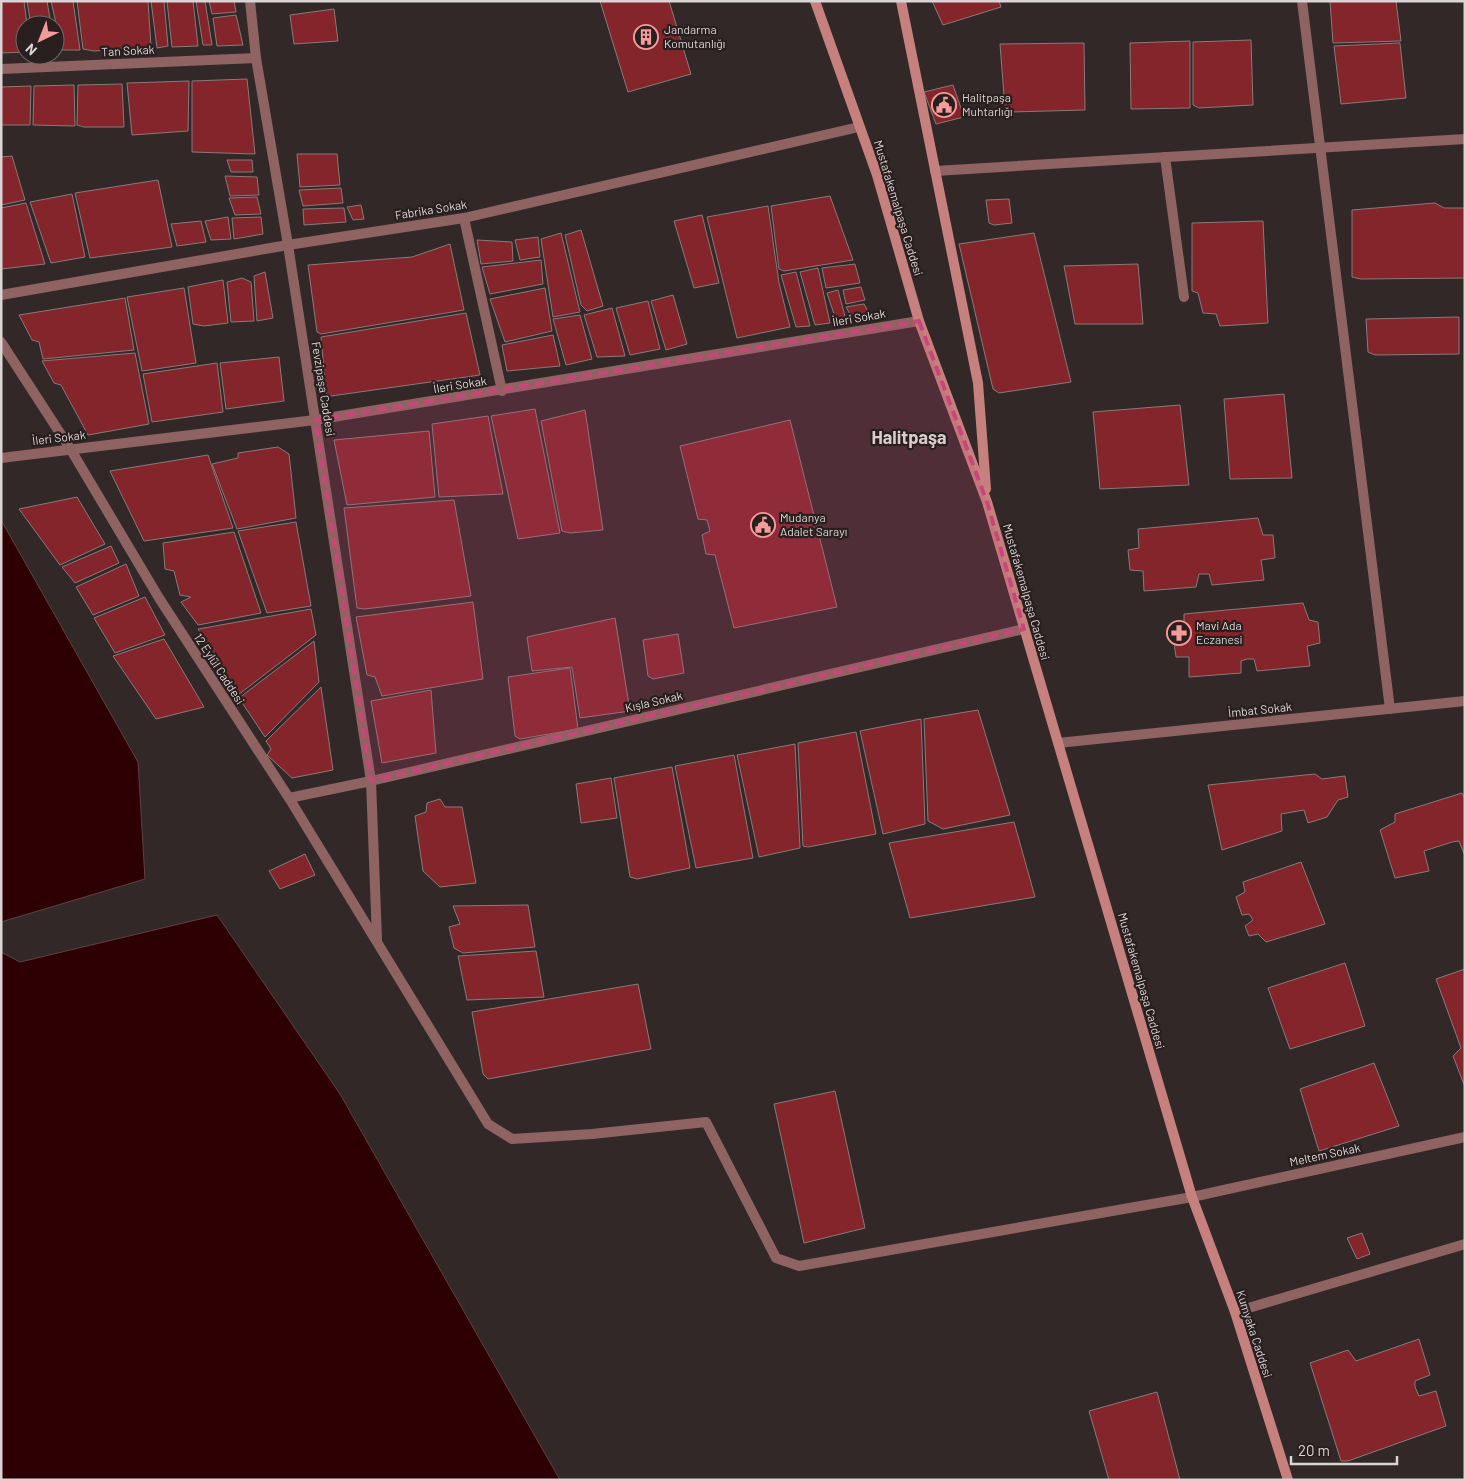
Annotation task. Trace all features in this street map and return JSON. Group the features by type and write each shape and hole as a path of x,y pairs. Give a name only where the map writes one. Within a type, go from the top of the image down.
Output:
{"main road":[{"name":"Mustafakemalpaşa Caddesi","path":"815,1 877,175 919,321 987,502 1192,1197"},
{"path":"901,1 978,384 987,502"},
{"name":"Kumyaka Caddesi","path":"1192,1197 1235,1312 1288,1480"}],"street":[{"name":"Fevzipaşa Caddesi","path":"250,1 256,58 288,246 371,781 377,941"},
{"path":"1302,1 1390,709"},
{"name":"Tan Sokak","path":"1,69 256,58"},
{"name":"Fabrika Sokak","path":"1,295 464,218 859,127"},
{"path":"935,171 1465,139"},
{"path":"1165,157 1184,297"},
{"path":"464,218 502,391"},
{"name":"İleri Sokak","path":"1,458 315,420 502,391 919,321"},
{"name":"12 Eylül Caddesi","path":"1,342 71,450 159,598 289,798 417,1008"},
{"name":"Kışla Sokak","path":"289,798 371,781 1024,629"},
{"name":"İmbat Sokak","path":"1058,743 1465,701"},
{"name":"Meltem Sokak","path":"417,1008 488,1124 512,1139 592,1134 706,1122 776,1258 799,1266 1192,1197 1465,1137"},
{"path":"1235,1312 1465,1244"}],"highlighted area":[{"path":"919,321 987,502 1024,629 371,781 315,420"}],"shaded area":[{"path":"1,520 138,762 145,879 1,922"},
{"path":"217,915 340,1094 560,1480 1,1480 1,952 20,962"}],"building":[{"path":"1,1 24,1 26,15 15,15 15,52 1,53"},
{"path":"27,1 47,1 49,15 29,15"},
{"path":"51,1 73,1 80,50 65,50 65,15 54,15"},
{"path":"77,1 148,1 151,47 94,51 83,49"},
{"path":"151,1 164,1 168,46 157,48"},
{"path":"167,1 193,1 198,46 172,47"},
{"path":"196,1 205,1 212,45 203,45"},
{"path":"209,1 234,1 236,12 212,14"},
{"name":"Jandarma Komutanlığı","path":"600,1 669,1 691,74 628,92"},
{"path":"932,1 999,1 1001,7 943,25"},
{"path":"1330,1 1396,1 1401,41 1333,43"},
{"path":"334,9 338,41 294,44 290,15"},
{"path":"236,15 243,45 217,46 213,18"},
{"path":"1251,40 1253,105 1199,108 1193,105 1193,42"},
{"path":"1190,41 1190,108 1131,109 1130,43"},
{"path":"1084,43 1085,110 1010,112 1005,109 1000,44"},
{"path":"1400,43 1406,98 1341,104 1334,46"},
{"path":"247,79 255,154 192,152 192,81"},
{"path":"189,81 188,131 132,135 127,83"},
{"path":"122,84 124,127 84,127 77,125 78,85"},
{"path":"74,85 75,126 33,125 34,86"},
{"name":"Halitpaşa Muhtarlığı","path":"953,85 964,117 936,124 924,92"},
{"path":"31,86 30,125 1,125 1,87"},
{"path":"297,154 337,154 340,185 300,187"},
{"path":"12,156 25,200 1,205 1,157"},
{"path":"227,160 252,160 253,172 231,172"},
{"path":"225,176 257,177 259,195 230,196"},
{"path":"158,180 172,247 90,258 75,193"},
{"path":"341,188 343,203 303,206 299,190"},
{"path":"72,194 85,257 51,263 30,202"},
{"path":"830,196 853,260 784,271 779,269 771,206"},
{"path":"257,197 261,214 235,215 229,198"},
{"path":"1009,199 1012,223 994,225 989,223 986,200"},
{"path":"26,203 45,264 1,269 1,208"},
{"path":"1435,203 1444,208 1465,208 1465,278 1361,279 1352,277 1352,210"},
{"path":"361,205 364,219 353,220 347,207"},
{"path":"768,206 779,283 790,327 737,338 707,217"},
{"path":"344,208 346,222 304,225 303,209"},
{"path":"702,215 719,283 694,288 674,221"},
{"path":"228,217 231,239 211,240 205,221"},
{"path":"261,217 263,234 234,239 232,218"},
{"path":"201,221 206,242 177,246 171,224"},
{"path":"1263,221 1268,323 1220,326 1216,314 1203,313 1198,293 1192,291 1192,223"},
{"path":"581,230 603,306 587,311 581,305 565,235"},
{"path":"561,233 580,312 553,317 541,239"},
{"path":"1034,233 1071,382 999,393 993,389 959,244"},
{"path":"538,237 540,257 520,260 515,240"},
{"path":"477,240 512,242 513,261 481,264"},
{"path":"450,244 464,310 321,334 317,332 308,265 412,257"},
{"path":"541,260 543,284 490,294 482,267"},
{"path":"855,264 860,283 826,288 822,268"},
{"path":"1138,264 1143,324 1075,324 1064,266"},
{"path":"818,268 830,323 815,325 800,272"},
{"path":"265,272 273,318 257,321 254,276"},
{"path":"796,272 810,326 796,327 781,275"},
{"path":"242,278 251,282 254,321 231,322 227,282"},
{"path":"223,280 228,323 204,326 193,324 188,287"},
{"path":"861,287 865,300 846,304 843,290"},
{"path":"184,288 196,363 142,371 127,297"},
{"path":"545,288 552,331 505,342 490,299"},
{"path":"838,290 846,320 837,323 827,293"},
{"path":"673,295 687,344 666,350 651,301"},
{"path":"125,298 134,350 43,359 39,342 32,340 19,315"},
{"path":"648,301 660,349 630,355 616,308"},
{"path":"864,304 871,317 853,320 846,307"},
{"path":"612,308 625,356 597,357 584,315"},
{"path":"466,313 480,375 331,396 326,393 321,337"},
{"path":"580,315 592,359 566,365 553,319"},
{"path":"1459,317 1459,354 1375,355 1368,352 1366,319"},
{"path":"553,335 560,366 507,371 502,345"},
{"path":"135,353 149,424 88,435 61,385 54,383 42,361"},
{"path":"279,357 284,401 226,409 220,363"},
{"path":"217,363 223,412 152,422 143,374"},
{"path":"1284,394 1292,478 1230,479 1224,399"},
{"path":"1180,405 1189,485 1100,489 1093,412"},
{"path":"535,409 560,533 518,539 491,416"},
{"path":"585,410 603,530 570,533 562,531 541,421"},
{"path":"488,416 503,494 439,497 432,424"},
{"name":"Mudanya Adalet Sarayı","path":"790,420 837,607 734,628 715,555 706,554 702,535 710,531 707,520 698,519 680,446"},
{"path":"429,431 435,497 347,505 334,440"},
{"path":"278,447 289,454 296,518 237,529 212,464 238,458 238,453"},
{"path":"208,455 233,528 144,541 110,471"},
{"path":"77,497 105,544 60,565 19,509"},
{"path":"454,500 471,596 365,609 357,608 344,508"},
{"path":"1258,518 1263,535 1273,535 1275,558 1261,560 1264,580 1212,585 1209,574 1199,574 1196,587 1144,591 1143,571 1130,570 1128,550 1139,548 1138,529"},
{"path":"296,522 311,606 267,613 238,531"},
{"path":"234,532 261,613 198,625 181,602 191,597 180,595 174,571 165,569 163,543"},
{"path":"111,546 119,563 75,583 62,567"},
{"path":"126,564 139,596 93,615 76,587"},
{"path":"145,597 165,635 115,653 94,618"},
{"path":"473,602 483,679 382,696 375,677 367,675 356,617"},
{"path":"1303,603 1309,620 1318,622 1320,643 1307,646 1310,666 1257,671 1254,659 1247,659 1241,661 1241,673 1189,677 1189,657 1176,657 1173,635 1184,634 1184,614"},
{"path":"311,609 316,635 238,695 198,629"},
{"path":"615,618 630,711 580,718 572,667 532,671 527,637"},
{"path":"678,634 684,673 653,679 648,676 643,640"},
{"path":"164,639 204,707 156,719 113,656"},
{"path":"314,641 319,682 265,737 239,698"},
{"path":"570,668 578,729 520,739 515,736 508,677"},
{"path":"321,687 333,770 292,778 267,755 271,749 266,741"},
{"path":"431,690 436,753 382,763 371,701"},
{"path":"978,710 1010,815 943,829 928,821 924,719"},
{"path":"921,719 925,824 883,834 860,731"},
{"path":"856,732 876,834 808,847 803,846 798,743"},
{"path":"795,744 800,848 759,857 737,755"},
{"path":"734,755 753,858 696,868 675,766"},
{"path":"672,767 690,868 637,879 630,877 614,778"},
{"path":"1315,774 1322,779 1345,776 1348,797 1338,800 1327,817 1308,823 1304,810 1281,814 1282,831 1222,850 1208,785"},
{"path":"611,778 617,818 581,823 576,784"},
{"path":"1462,793 1465,799 1465,856 1459,841 1452,842 1424,851 1429,871 1395,878 1380,830 1395,822 1395,814"},
{"path":"440,799 445,807 462,807 476,883 440,887 423,871 415,816 426,812 427,803"},
{"path":"1014,822 1035,897 910,918 889,843"},
{"path":"305,854 315,875 280,889 269,871"},
{"path":"1301,862 1325,924 1266,942 1258,934 1249,936 1245,926 1253,920 1249,914 1242,915 1236,897 1245,892 1243,882"},
{"path":"528,905 535,947 463,953 454,948 449,927 460,924 453,906"},
{"path":"536,951 544,997 467,1000 458,956"},
{"path":"1345,963 1365,1026 1290,1049 1268,988"},
{"path":"1465,969 1465,1087 1453,1056 1461,1048 1436,979"},
{"path":"638,984 651,1049 488,1079 483,1074 472,1012"},
{"path":"1374,1063 1399,1126 1319,1151 1300,1089"},
{"path":"835,1091 865,1228 804,1243 774,1104"},
{"path":"1362,1233 1370,1254 1357,1259 1347,1238"},
{"path":"1419,1339 1430,1375 1415,1381 1415,1387 1419,1396 1436,1391 1446,1426 1348,1461 1341,1461 1310,1363 1348,1350 1356,1361"},
{"path":"1157,1392 1180,1480 1109,1480 1089,1411"}],"place":[{"name":"Jandarma Komutanlığı","path":"646,37"},
{"name":"Halitpaşa Muhtarlığı","path":"944,105"},
{"name":"Mudanya Adalet Sarayı","path":"763,525"},
{"name":"Mavi Ada Eczanesi","path":"1179,633"}],"district":[{"name":"Halitpaşa","path":"909,438"}]}
